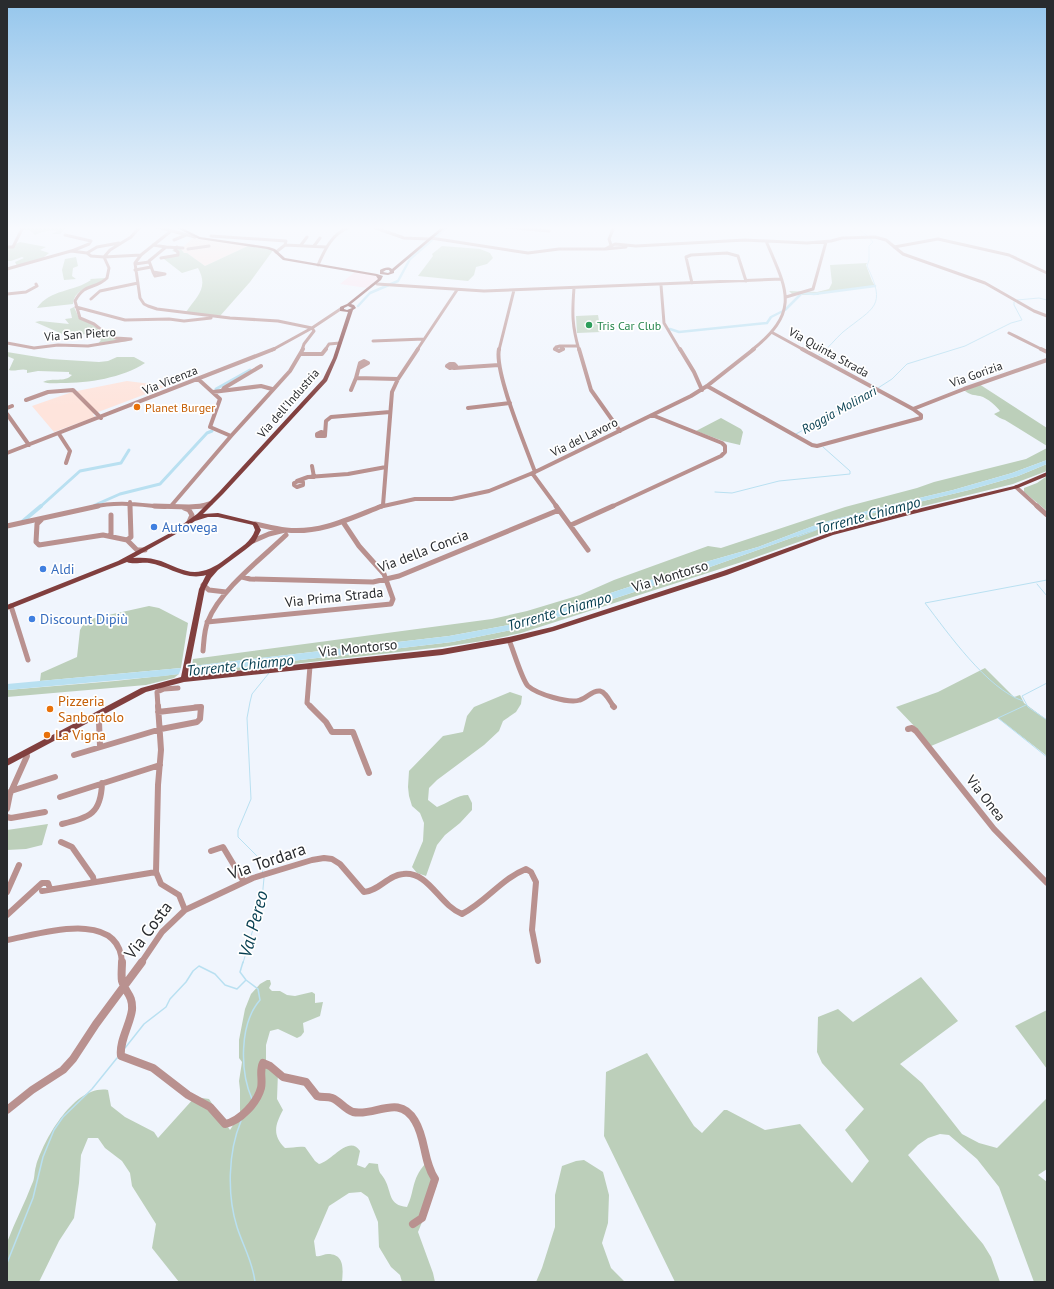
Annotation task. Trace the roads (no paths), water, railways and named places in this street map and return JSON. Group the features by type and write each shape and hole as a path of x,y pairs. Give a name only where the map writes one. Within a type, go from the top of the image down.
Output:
{"main road":[{"name":"Via Vicenza","path":"348,309 370,287"},
{"name":"Via dell'Industria","path":"9,607 120,563 156,544 189,522 211,503 325,380 340,343 348,309"},
{"name":"Via Montorso","path":"7,763 144,690 166,683 442,652 509,640 552,629 725,573 832,534 909,512 1016,487 1047,474"},
{"name":"Via dell'Industria","path":"218,514 214,511 213,507 221,493"},
{"name":"Via dell'Industria","path":"189,522 204,516 218,514 255,524"},
{"path":"184,680 203,587 208,577 217,568 253,541 258,530 255,524"},
{"path":"156,544 151,551 151,557 156,561"},
{"name":"Via dell'Industria","path":"120,563 136,559 156,561 191,574"},
{"path":"191,574 202,574 217,568"},
{"path":"191,574 203,587"}],"street":[{"path":"7,294 26,292 34,287"},
{"path":"90,287 80,291 75,301 76,307 119,319 133,321 161,319 184,321 217,317"},
{"path":"91,299 100,291 118,287"},
{"path":"139,287 140,298 144,304 148,306 217,317 278,321 314,331 304,344 301,354 290,371 278,385 272,389 171,506"},
{"path":"420,287 457,290 598,287"},
{"path":"660,287 664,323 694,372 702,390"},
{"name":"Via del Lavoro","path":"253,541 269,534 321,528 342,522 383,505 415,499 452,499 489,491 534,472 620,431 702,390 773,333 783,318 786,310 786,297 783,287"},
{"path":"786,297 813,289 814,287"},
{"path":"992,287 1034,311 1047,316"},
{"path":"574,288 572,313 573,329 591,390 620,431"},
{"path":"383,505 392,392 398,379 457,290"},
{"path":"514,290 498,354 502,380 534,472 588,550"},
{"name":"Via San Pietro","path":"7,343 34,348 58,345 88,346 132,338 118,339 104,332 94,324 79,316 76,307"},
{"name":"Via Vicenza","path":"9,453 274,350 335,314 348,309"},
{"path":"300,327 307,330"},
{"name":"Via Quinta Strada","path":"773,333 913,409"},
{"path":"1009,333 1047,352"},
{"path":"372,341 424,339"},
{"path":"301,354 322,354 329,344 340,343"},
{"path":"563,347 578,346"},
{"name":"Via Gorizia","path":"913,409 964,389 1047,360"},
{"path":"455,366 462,368 499,365"},
{"path":"222,391 224,388 261,366"},
{"path":"351,390 359,368"},
{"path":"356,378 398,379"},
{"path":"198,379 220,399 210,427 231,436"},
{"path":"213,392 261,386 272,389"},
{"path":"707,386 807,444 817,446 921,418 918,412 913,409"},
{"path":"26,400 48,392 73,390 101,418"},
{"path":"468,408 510,402"},
{"path":"326,428 318,433 324,433 325,435 326,428 326,421 331,418 390,412"},
{"path":"7,414 29,445"},
{"path":"571,525 721,456 725,452 725,446 722,443 652,415"},
{"path":"59,434 70,451 66,463"},
{"path":"7,447 9,453"},
{"path":"312,466 314,476"},
{"path":"308,477 303,484 302,481 297,481 308,477 314,476 348,474 386,467"},
{"path":"1016,487 1047,515"},
{"path":"127,540 131,537 130,502"},
{"path":"8,525 35,522 109,503 130,502 200,508 211,503"},
{"path":"109,503 111,513 111,536"},
{"path":"182,507 191,512 192,515 189,522"},
{"name":"Via della Concia","path":"242,577 250,579 359,582 387,579 559,510"},
{"path":"35,522 36,542 40,545 92,536 111,536 127,540 140,551 149,548"},
{"name":"Via Prima Strada","path":"207,622 391,604 393,599 387,579 358,546 342,522"},
{"name":"Via del Lavoro","path":"255,524 287,532"},
{"path":"203,651 207,622 216,604 226,592 287,532"},
{"path":"203,587 212,591 226,592"},
{"path":"200,598 212,591"},
{"path":"9,607 28,660"},
{"path":"509,640 526,685 547,696 575,701 581,700 592,693 604,693 614,707"},
{"path":"310,666 307,704 326,722 332,732 353,732 369,773"},
{"path":"42,891 156,872 161,750 157,692 164,689 178,688"},
{"path":"74,755 100,746 159,730 197,722 200,718 201,708 200,706 158,712"},
{"path":"97,716 99,722 100,746"},
{"name":"Via Onea","path":"908,729 912,728 916,730 994,829 1047,883"},
{"path":"7,809 11,791 23,769 27,756 26,753"},
{"path":"60,797 160,765"},
{"path":"11,791 55,777"},
{"path":"62,824 88,816 96,811 100,804 102,783"},
{"path":"7,817 11,818 45,812"},
{"path":"61,842 72,847 93,877 94,882"},
{"path":"211,851 223,847 244,882"},
{"name":"Via Tordara","path":"185,910 253,878 312,860 324,858 332,859 340,864 364,892 374,890 386,879 395,875 404,873 421,876 451,910 462,914 468,911 498,885 521,870 526,869 534,874 537,892 533,913 533,940 538,961"},
{"path":"7,892 19,865"},
{"name":"Via Costa","path":"7,1110 32,1090 63,1070 73,1059 96,1024 162,932 185,910 179,895 161,884 156,872"},
{"path":"7,915 38,885 48,883 50,889"},
{"path":"7,940 65,929 95,930 106,933 119,947 124,987 129,991 131,996 132,1006 120,1050 121,1056 153,1068 182,1091 210,1107 225,1124 230,1124 245,1112 254,1100 260,1090 261,1066 263,1063 267,1064 286,1078 302,1080 309,1084 316,1096 321,1098 330,1097 354,1112 365,1112 392,1106 404,1109 412,1115 418,1129 429,1171 435,1178 422,1218 413,1224"}],"water":[{"path":"1047,460 1047,464 1018,476 969,490 869,514 808,532 710,567 531,626 452,642 191,673 192,666 449,636 519,623 702,563 758,547 821,523 953,490 1012,473"},
{"path":"181,668 179,674 164,676 7,690 7,684"}],"waterway":[{"path":"358,306 370,293 384,287"},
{"path":"670,329 679,332 767,323 771,317 785,310 802,293 814,294 866,287"},
{"path":"819,355 843,332 863,317 874,305 876,298 875,287"},
{"name":"Roggia Molinari","path":"1017,300 1039,298 1047,300"},
{"name":"Roggia Molinari","path":"878,388 892,379 907,364 965,346 1011,323 1022,320 1014,305 1014,302"},
{"path":"216,389 250,370"},
{"name":"Roggia Molinari","path":"796,434 875,390"},
{"path":"95,505 120,494 160,484 207,433 212,431"},
{"name":"Roggia Molinari","path":"715,492 732,493 779,481 850,474 850,471 823,447"},
{"path":"40,507 80,471 121,463 129,450"},
{"path":"22,522 41,506"},
{"name":"Torrente Chiampo","path":"797,537 816,530"},
{"path":"1023,701 1009,695 982,673 969,659 925,603 1047,580"},
{"path":"1037,584 1047,596"},
{"name":"Val Pereo","path":"263,873 258,857 238,837 238,830 251,799 247,718 250,702 252,694 269,673"},
{"path":"1047,683 1022,696 1028,707 1047,720"},
{"path":"1026,705 998,718 1047,757"},
{"name":"Val Pereo","path":"243,963 262,899 264,878"},
{"name":"Val Pereo","path":"243,962 240,972 246,980"},
{"path":"125,1048 144,1024 166,1007 170,999 186,982 193,971 199,966 215,974 225,985 237,989 246,980"},
{"name":"Val Pereo","path":"246,980 258,989 260,1000 253,1010 245,1035 245,1076 252,1099"},
{"path":"7,1263 33,1198 43,1157 54,1130 63,1117 92,1089 117,1058"},
{"name":"Val Pereo","path":"241,1121 233,1146 230,1188 237,1227 250,1261 255,1282"}],"place":[{"name":"Tris Car Club","path":"589,325"},
{"name":"Planet Burger","path":"137,407"},
{"name":"Autovega","path":"154,527"},
{"name":"Aldi","path":"43,569"},
{"name":"Discount Dipiù","path":"32,619"},
{"name":"Pizzeria Sanbortolo","path":"50,709"},
{"name":"La Vigna","path":"47,735"}]}
